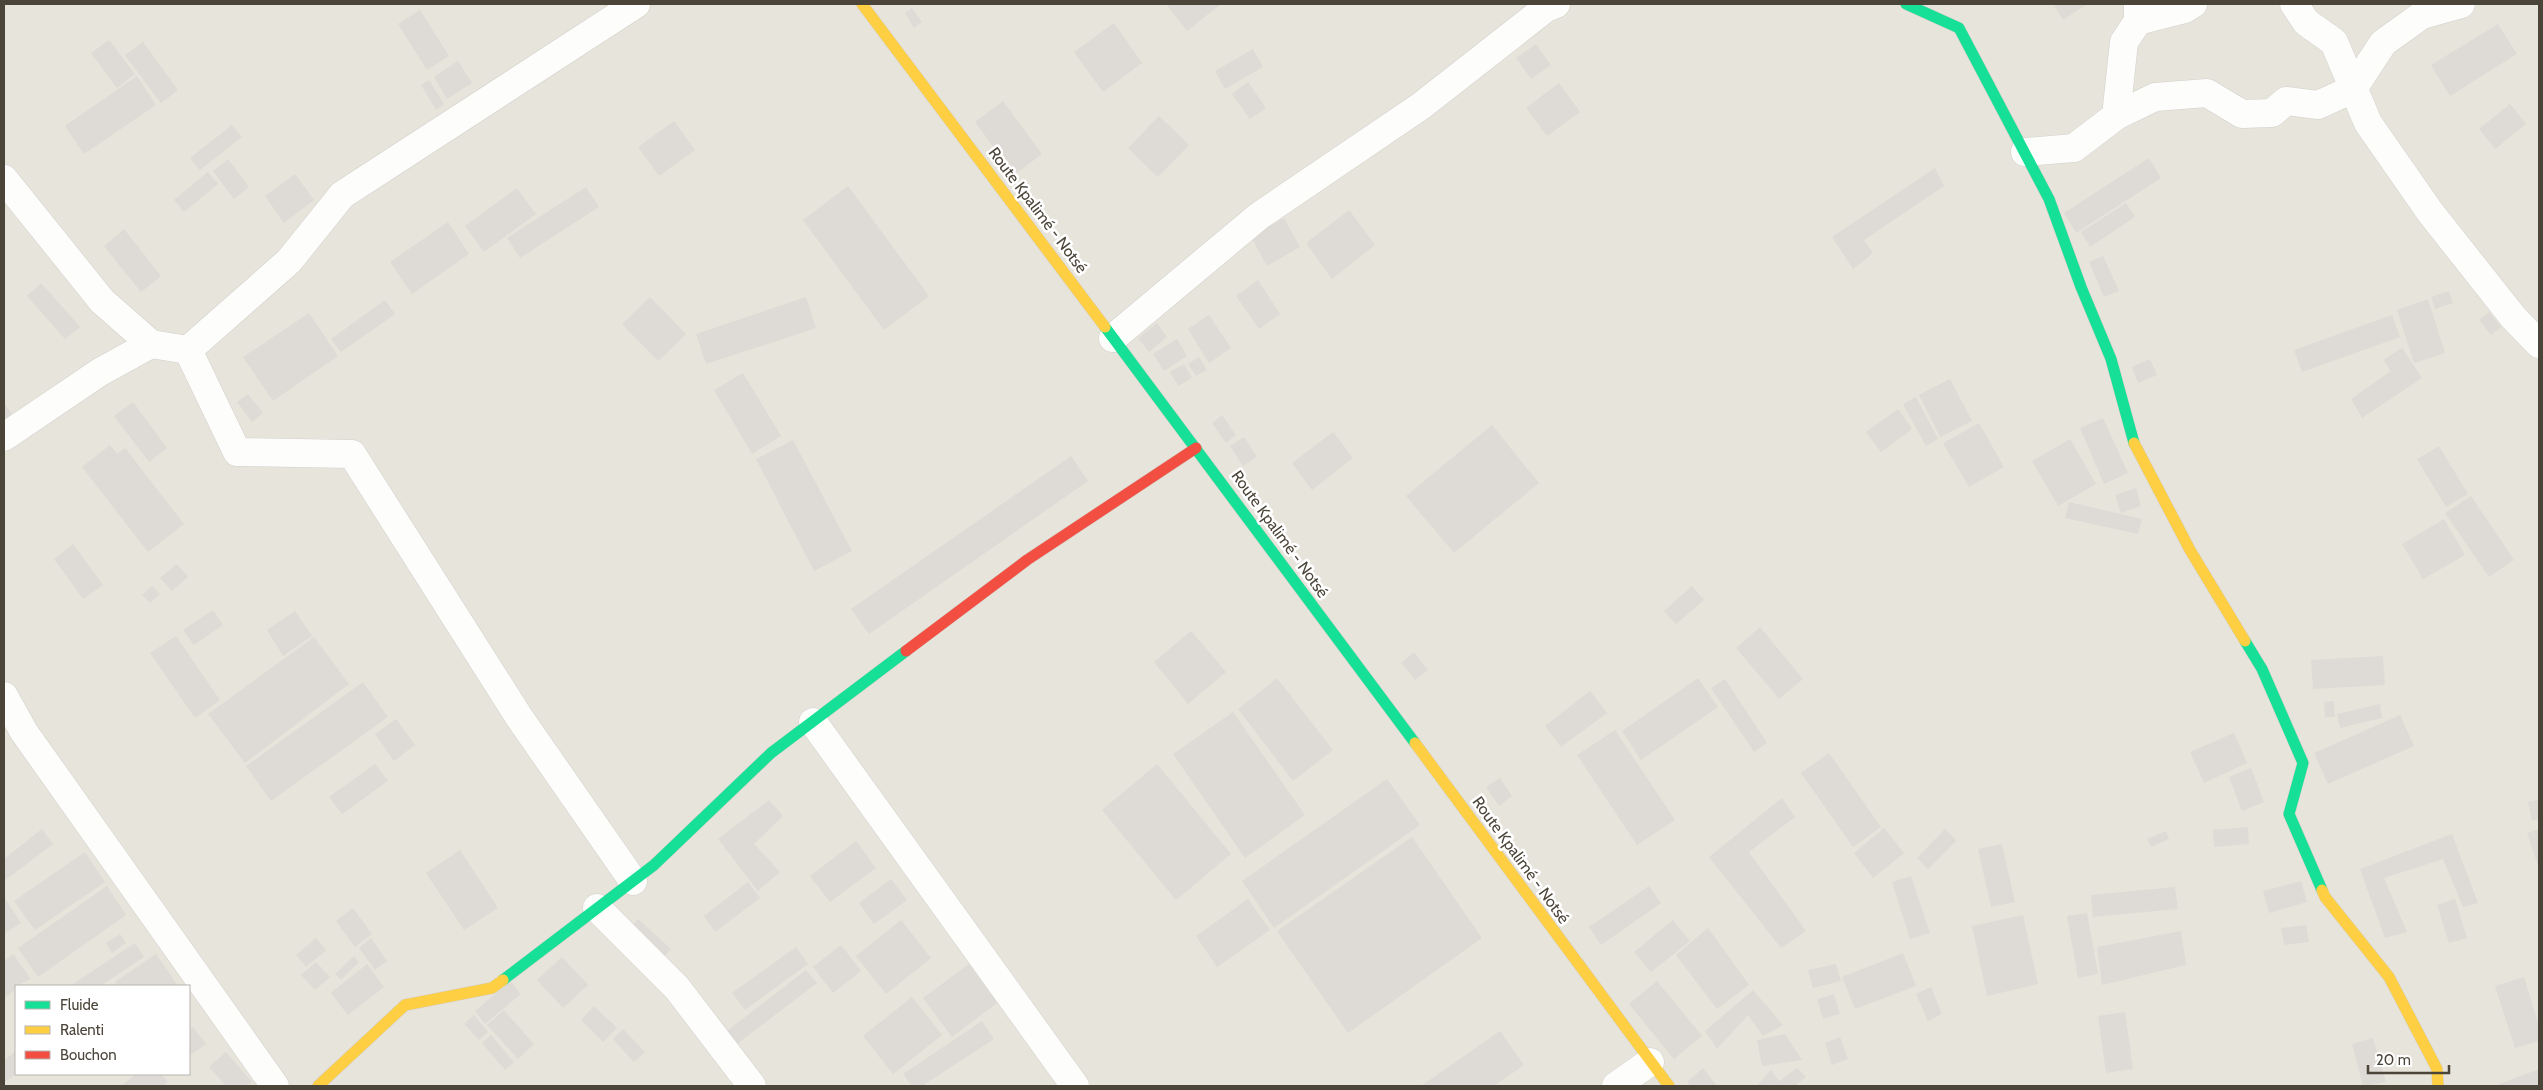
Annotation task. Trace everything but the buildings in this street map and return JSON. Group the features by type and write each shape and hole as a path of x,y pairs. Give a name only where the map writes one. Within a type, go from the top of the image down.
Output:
{"street":[{"path":"188,350 289,261 342,195 636,4"},
{"name":"Route Kpalimé - Notsé","path":"862,4 1114,338 1669,1086"},
{"path":"1906,4 1958,28 2049,198 2081,287 2111,359 2134,444 2190,550 2262,669 2303,763 2289,814 2325,897 2389,977 2437,1069 2438,1086"},
{"path":"2116,116 2124,42 2138,12 2185,9 2194,4"},
{"path":"2294,4 2306,22 2334,42 2368,124 2430,212 2513,317 2539,344"},
{"path":"2025,152 2074,148 2116,116 2155,96 2207,93 2242,114 2272,113 2286,102 2318,105 2353,89 2383,43 2422,15 2460,4"},
{"path":"1114,338 1259,216 1422,106 1548,5"},
{"path":"4,180 102,301 151,344 188,350"},
{"path":"4,437 100,372 151,344"},
{"path":"188,350 237,452 352,454 519,717 633,881"},
{"path":"318,1086 405,1005 492,988 654,865 771,753 1027,560 1196,448"},
{"path":"4,696 24,732 275,1086"},
{"path":"4,714 24,732"},
{"path":"813,722 1075,1086"},
{"path":"597,908 677,988 752,1086"},
{"path":"1616,1086 1650,1062"}],"shaded area":[{"path":"4,4 2539,4 2539,1086 4,1086"}],"traffic: fast":[{"path":"1906,4 1959,28 2049,199 2081,287 2111,359 2134,443"},
{"path":"1105,327 1415,743"},
{"path":"2245,641 2262,669 2303,763 2289,814 2322,890"},
{"path":"503,980 654,865 771,753 906,651"}],"traffic: slow":[{"path":"862,4 1105,327"},
{"path":"2134,443 2190,550 2245,641"},
{"path":"1415,743 1669,1086"},
{"path":"2322,890 2325,897 2389,977 2437,1069 2438,1086"},
{"path":"318,1086 405,1005 492,988 503,980"}],"traffic: jam":[{"path":"906,651 1027,560 1196,448"}]}
